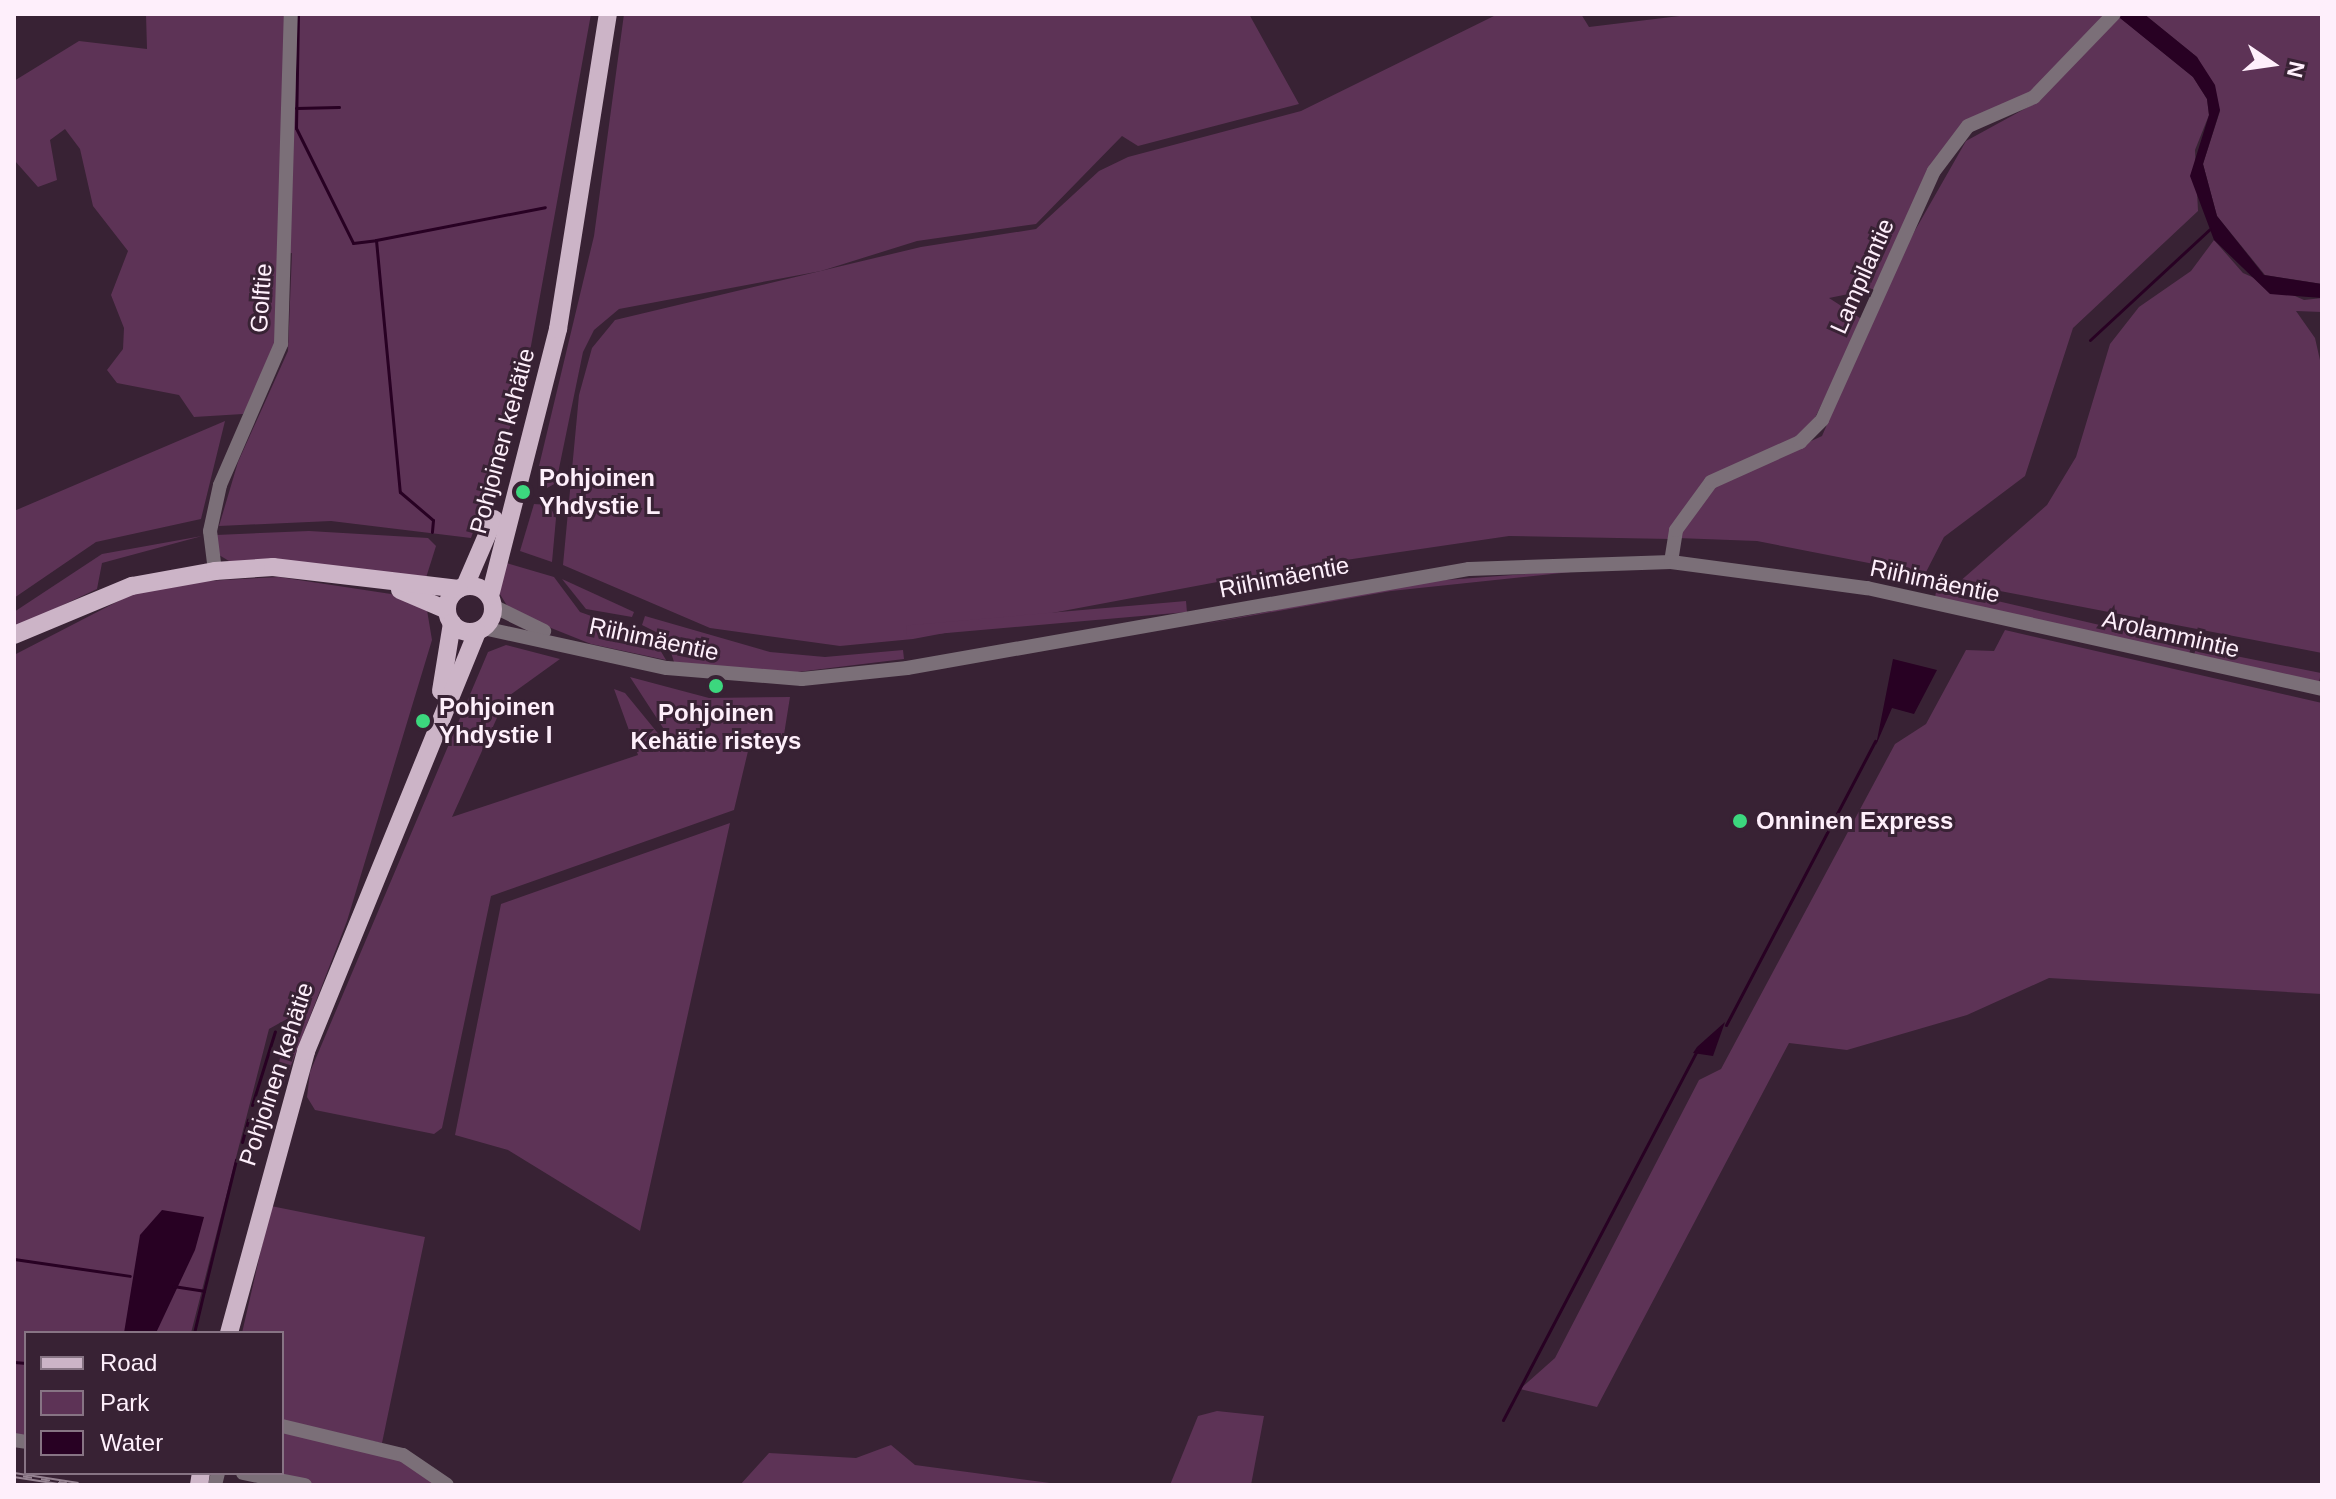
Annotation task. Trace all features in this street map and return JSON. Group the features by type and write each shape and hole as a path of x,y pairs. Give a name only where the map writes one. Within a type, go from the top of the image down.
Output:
{"main road":[{"name":"Pohjoinen kehätie","path":"390,837 491,601 561,298 608,14"},
{"name":"Pohjoinen kehätie","path":"230,1331 285,1116 436,708 450,616 521,439 561,298"},
{"path":"14,635 132,586 215,571 273,567 462,588 491,601"},
{"path":"375,580 480,629"}],"street":[{"name":"Golftie","path":"215,571 210,531 220,485 281,344 291,14"},
{"name":"Lampilantie","path":"1671,562 1676,530 1711,482 1800,442 1822,420 1934,171 1968,126 2034,97 2104,28 2114,14"},
{"name":"Riihimäentie","path":"480,629 569,643 691,672 802,679 907,668 1469,569 1671,562 1789,574 2010,619"},
{"name":"Riihimäentie","path":"491,601 569,643"},
{"name":"Arolammintie","path":"2010,619 2322,689"},
{"path":"284,1426 403,1455 447,1485"},
{"path":"253,1475 305,1485"}],"green space":[{"path":"146,14 591,14 523,390 471,538 331,521 219,526 238,462 288,351 292,253 280,255 280,324 264,378 243,414 194,417 179,395 117,383 107,370 123,349 124,328 111,295 128,251 93,206 80,149 65,129 50,140 57,180 38,187 15,161 14,81 79,41 147,49"},
{"path":"624,14 1249,14 1299,104 1138,146 1122,136 1036,224 917,241 821,271 619,309 594,330 583,352 556,483 547,488 539,466 594,236"},
{"path":"1498,14 1581,14 1589,27 1696,14 2111,14 2032,95 1968,122 1878,288 1829,298 1863,320 1807,434 1708,479 1671,539 1509,536 1298,567 913,639 840,646 710,628 563,565 579,395 592,348 615,320 921,247 1036,229 1099,171 1128,157 1301,111"},
{"path":"2144,14 2322,14 2322,284 2265,275 2217,216 2203,164 2220,111 2197,57"},
{"path":"2118,16 2193,77 2207,99 2209,115 2195,150 2198,211 2073,328 2025,476 1944,537 1925,574 1757,541 1677,538 1713,486 1822,436 1901,255 1966,141 2037,102"},
{"path":"2214,240 2243,273 2304,300 2322,298 2322,312 2296,311 2315,338 2322,369 2322,653 1958,583 2047,505 2076,457 2110,344 2139,307 2191,271"},
{"path":"225,421 201,519 96,542 14,598 14,511"},
{"path":"534,504 549,505 556,518 552,562 520,551"},
{"path":"309,531 428,538 436,546 425,581 229,561 219,555 216,535"},
{"path":"202,536 102,563 97,589 14,628 14,612 102,554"},
{"path":"503,562 554,577 580,612 653,638 666,660 591,644 511,612 498,591"},
{"path":"1618,567 1391,591 1199,625 1419,582"},
{"path":"279,577 391,594 427,610 432,640 347,921 273,1112 264,1108 294,1015 269,1029 192,1331 24,1331 24,1436 14,1434 14,655 132,594 188,582"},
{"path":"562,579 634,612 632,617 586,609"},
{"path":"1937,587 2191,647 2189,654 1935,597"},
{"path":"1186,601 1187,612 907,636 906,625"},
{"path":"645,616 770,652 825,657 903,650 904,659 781,674 674,662 666,637 642,625"},
{"path":"2005,630 2322,703 2322,994 2049,978 1967,1015 1847,1050 1789,1043 1597,1407 1520,1389 1555,1358 1699,1080 1721,1069 1895,744 1926,724 1966,650 1994,651"},
{"path":"506,645 560,659 506,698 452,817 638,755 614,689 625,693 661,737 667,734 630,677 709,698 790,697 782,747 749,747 734,810 491,896 442,1128 434,1134 315,1110 307,1097 310,1072 488,652"},
{"path":"2196,648 2321,673 2319,682 2194,655"},
{"path":"730,823 640,1231 508,1150 455,1135 501,904"},
{"path":"271,1206 425,1237 382,1443 284,1423 284,1331 242,1331"},
{"path":"1217,1411 1264,1416 1251,1485 1170,1485 1198,1416"},
{"path":"284,1429 401,1457 442,1485 319,1485 273,1475 284,1475"},
{"path":"891,1445 915,1465 1065,1485 740,1485 769,1453 856,1458"}],"water":[{"path":"2115,14 2144,14 2197,57 2215,85 2220,110 2203,164 2217,216 2264,275 2322,284 2322,298 2270,294 2214,240 2190,176 2209,115 2207,99 2193,77"},
{"path":"1893,659 1937,670 1914,714 1892,708 1876,745"},
{"path":"1725,1022 1713,1056 1693,1053 1697,1047"},
{"path":"162,1210 204,1217 195,1250 157,1331 124,1331 140,1235"}],"waterway":[{"path":"298,14 296,128 353,243 376,240 400,492 433,520 432,532"},
{"path":"296,108 339,107"},
{"path":"376,240 545,207"},
{"path":"2090,340 2210,229"},
{"path":"1726,1025 1875,741"},
{"path":"252,1105 275,1031"},
{"path":"1503,1420 1696,1052"},
{"path":"242,1142 248,1120"},
{"path":"204,1291 236,1160"},
{"path":"14,1259 130,1276"},
{"path":"173,1286 204,1291 194,1331"},
{"path":"14,1362 24,1363"}],"railway":[{"path":"14,1475 78,1485"}],"place":[{"name":"Pohjoinen Yhdystie L","path":"523,492"},
{"name":"Pohjoinen Kehätie risteys","path":"716,686"},
{"name":"Pohjoinen Yhdystie I","path":"423,721"},
{"name":"Onninen Express","path":"1740,821"}]}
